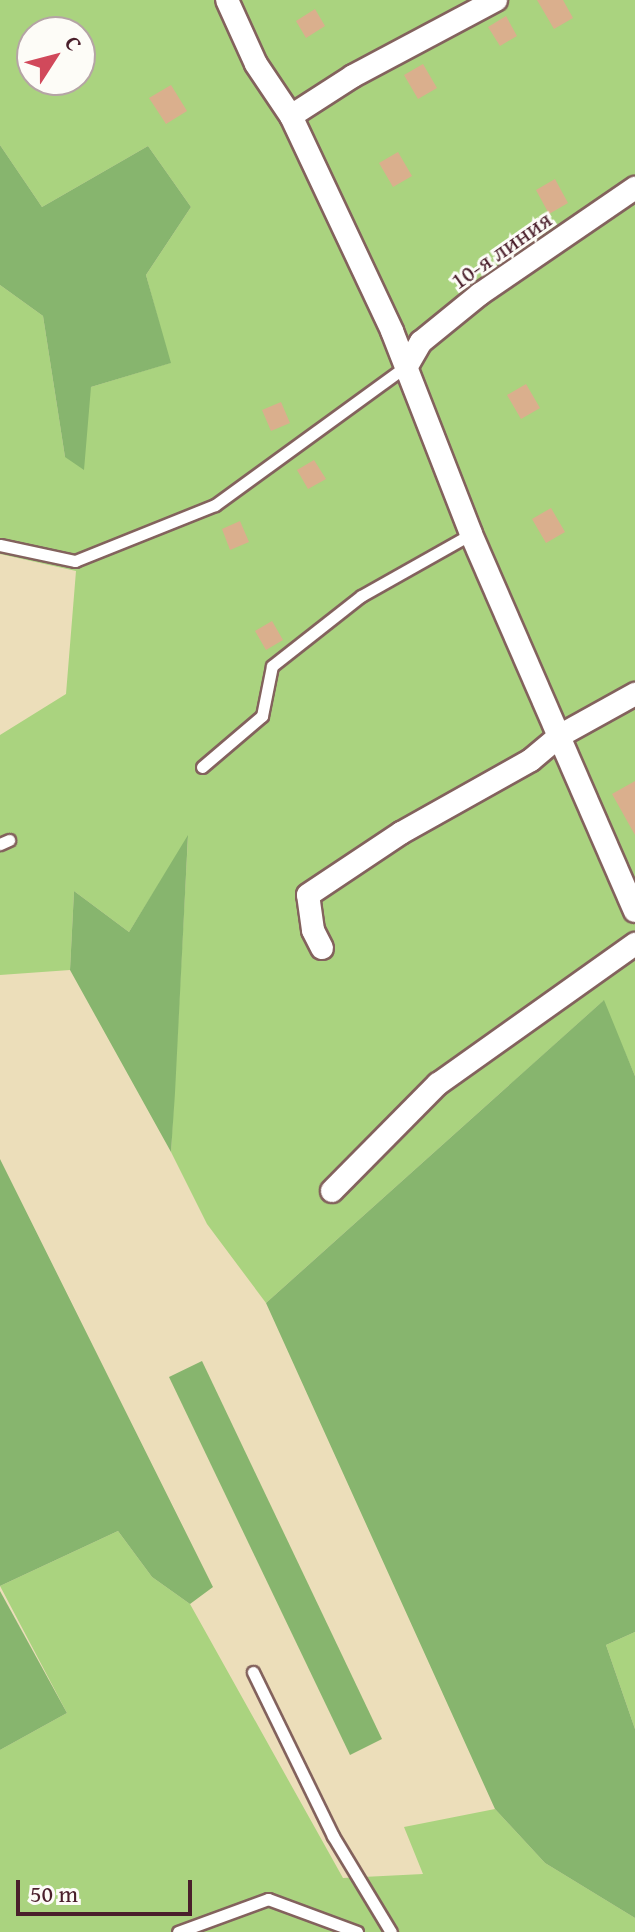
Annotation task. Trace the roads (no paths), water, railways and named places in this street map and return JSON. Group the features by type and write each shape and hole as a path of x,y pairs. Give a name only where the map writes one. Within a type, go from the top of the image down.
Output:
{"street":[{"path":"227,0 256,64 291,116 407,366 471,534 635,911"},
{"path":"291,116 353,76 496,0"},
{"name":"10-я линия","path":"407,366 421,342 480,294 635,188"},
{"path":"322,948 308,895 401,833 531,760 561,735 635,694"},
{"path":"332,1191 438,1084 635,944"}],"lane":[{"path":"0,545 75,561 215,505 407,366"},
{"path":"202,767 262,716 272,666 361,596 471,534"},
{"path":"253,1672 333,1836 391,1932"},
{"path":"178,1932 268,1899 357,1932"}]}
